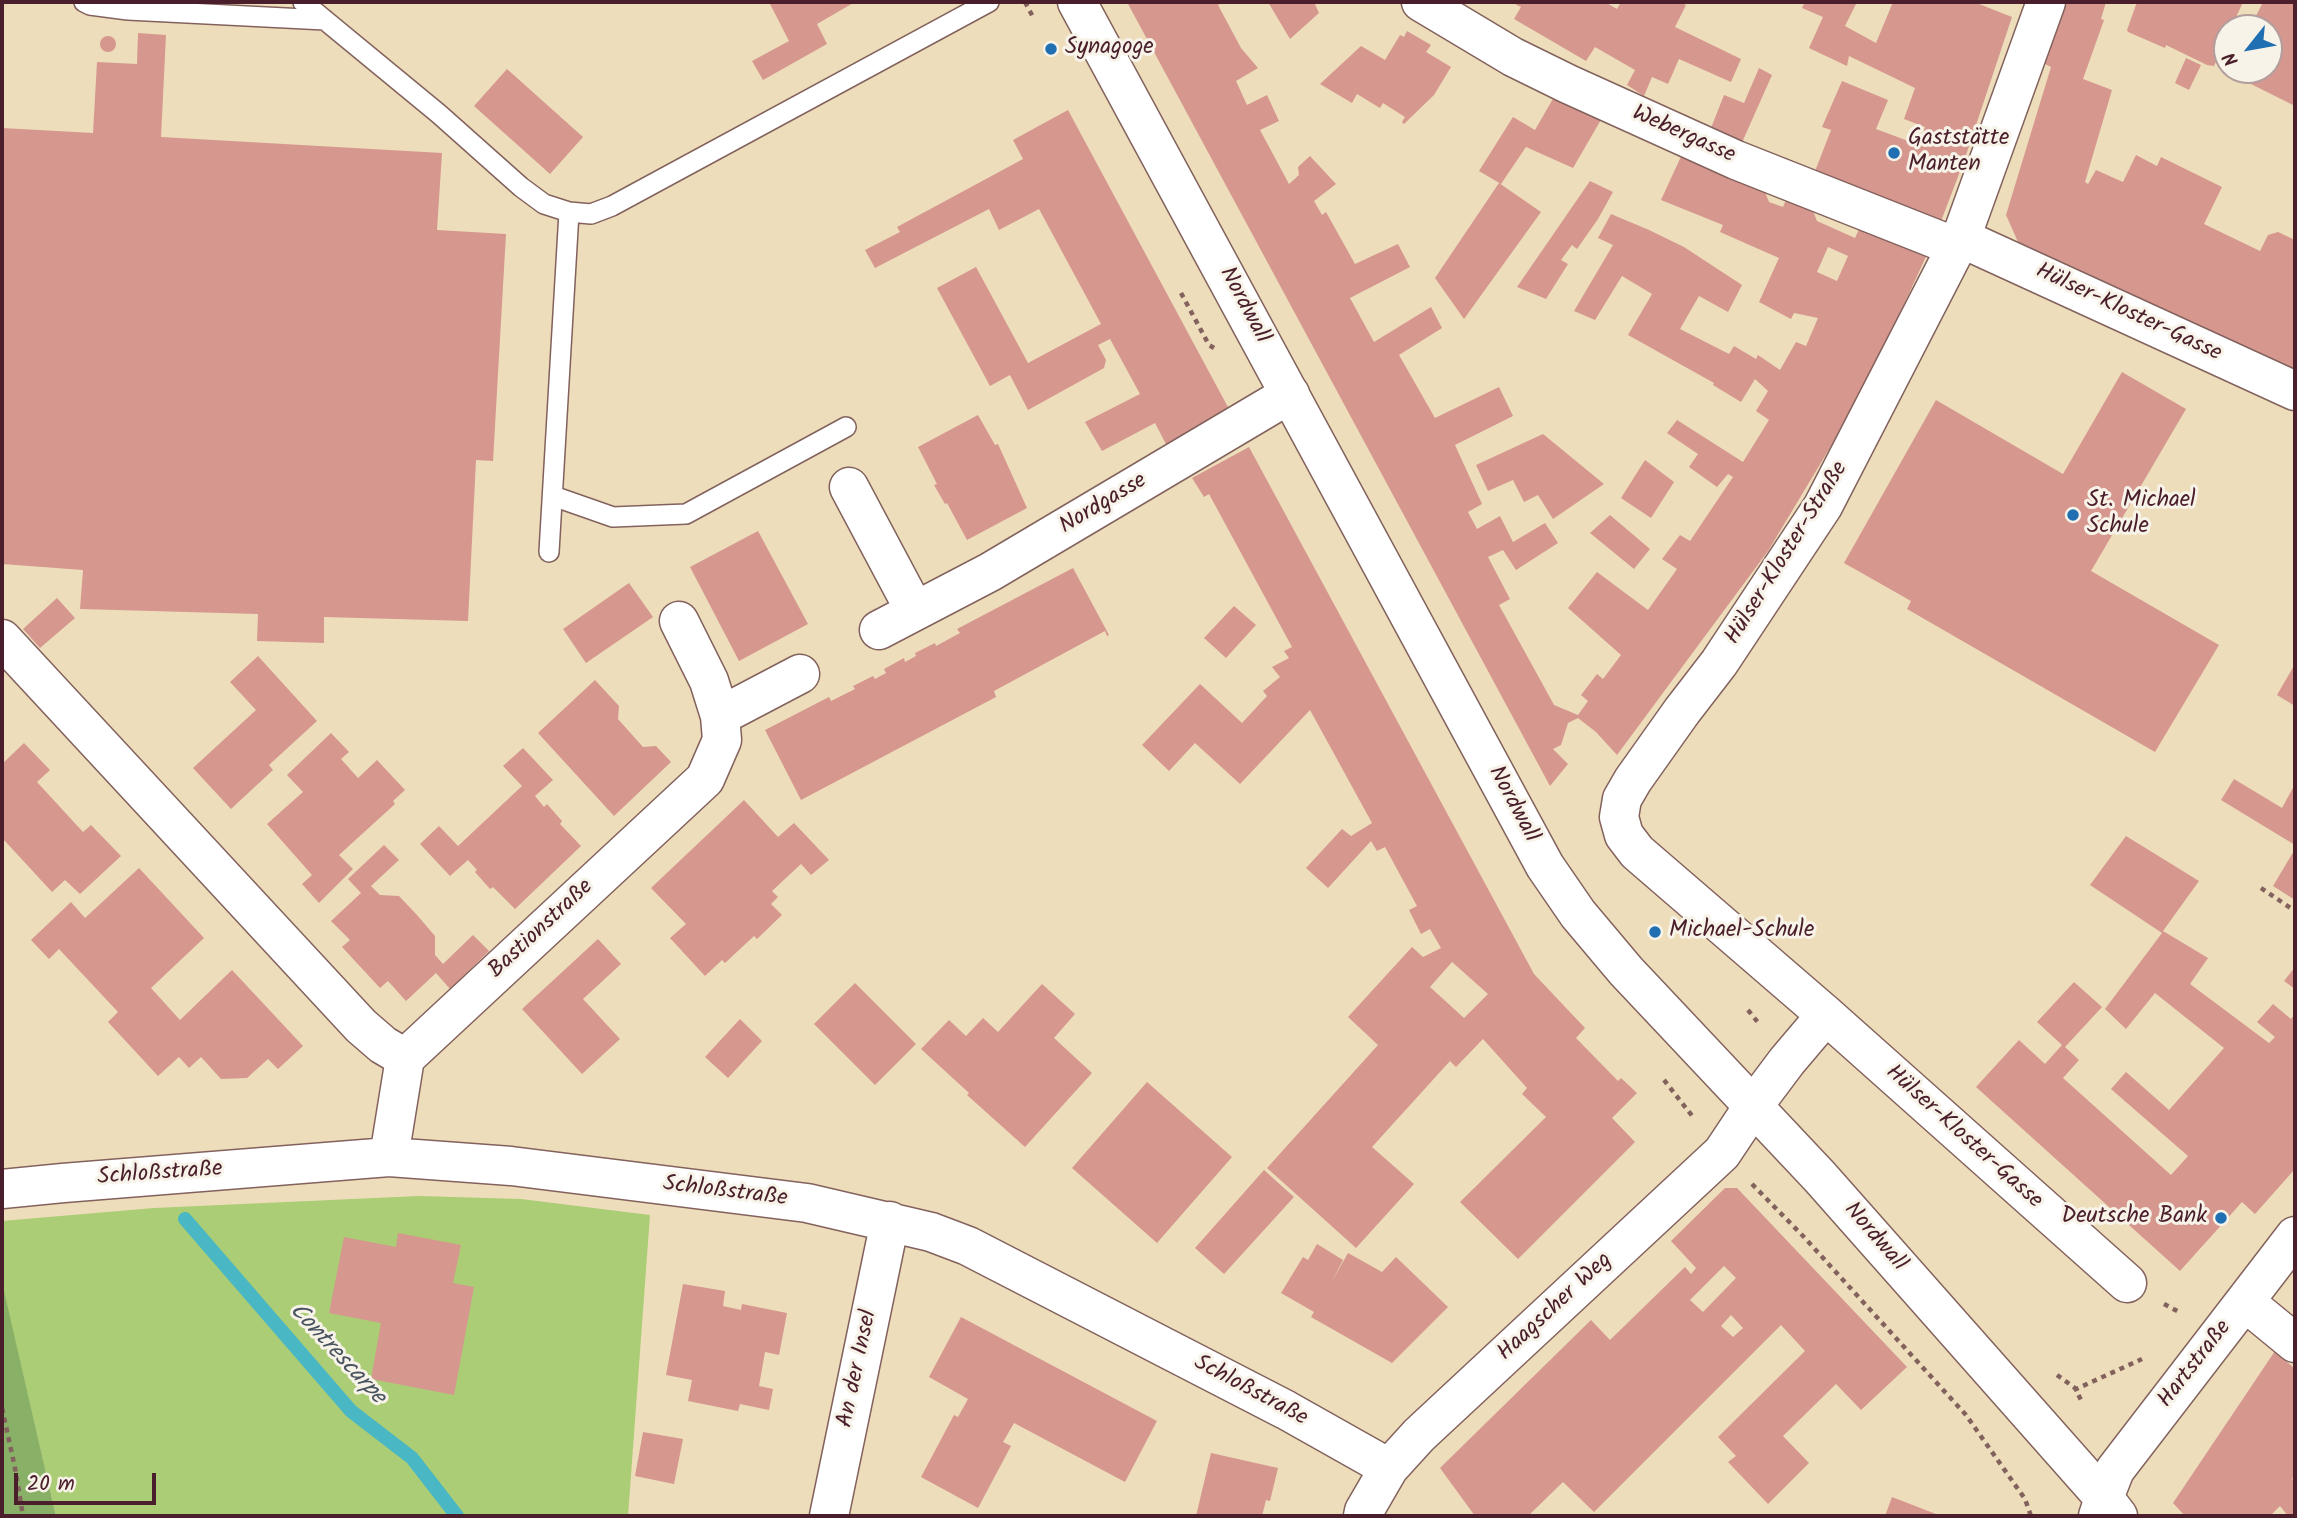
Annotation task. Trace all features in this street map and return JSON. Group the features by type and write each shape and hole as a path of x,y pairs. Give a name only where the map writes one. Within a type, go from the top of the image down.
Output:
{"street":[{"name":"Nordwall","path":"1077,2 1545,866 1578,915 1626,971 1820,1177 2048,1436 2107,1510"},
{"name":"Webergasse","path":"1421,2 1513,57 1736,160 1958,242"},
{"name":"Hülser-Kloster-Straße","path":"1813,1003 1637,852 1624,835 1619,817 1622,799 1675,721 1719,663 1823,506 1958,242 2046,2"},
{"name":"Hülser-Kloster-Gasse","path":"1958,242 2295,391"},
{"name":"Nordgasse","path":"879,630 990,572 1290,394"},
{"path":"849,487 915,611"},
{"name":"Bastionstraße","path":"405,1058 705,779 722,740 720,716 709,681 679,621"},
{"path":"2,639 361,1026 383,1045 405,1058 389,1157"},
{"path":"720,716 800,674"},
{"name":"Hülser-Kloster-Gasse","path":"1813,1003 2127,1283"},
{"path":"1754,1105 1787,1061 1813,1003"},
{"name":"Haagscher Weg","path":"1363,1516 1389,1468 1419,1435 1722,1153 1754,1105"},
{"name":"Schloßstraße","path":"2,1189 389,1157 511,1167 793,1201 931,1232 968,1247 1286,1410 1389,1468"},
{"name":"An der Insel","path":"830,1516 890,1222"},
{"name":"Hartstraße","path":"2107,1510 2116,1470 2295,1236"},
{"path":"2245,1301 2295,1343"}],"lane":[{"path":"84,2 128,10 325,20"},
{"path":"303,2 544,204 569,212 592,214 612,206 989,2"},
{"path":"549,552 569,212"},
{"path":"553,496 613,517 686,514 846,427"}],"path":[{"path":"2261,888 2295,911"},
{"path":"1722,1153 1938,1382 1966,1415 2025,1499 2031,1516"},
{"path":"2127,1283 2220,1334"},
{"path":"2025,1499 2048,1436 2075,1388 2143,1359"},
{"path":"2,1408 23,1516"}],"green space":[{"path":"419,1196 521,1199 650,1215 628,1516 56,1516 2,1284 2,1221 154,1208"},
{"path":"2,1282 55,1512 56,1516 2,1516"}],"building":[{"path":"769,2 855,2 817,24 827,44 763,80 752,61 789,41"},
{"path":"1127,2 1224,2 1218,5 1241,48 1258,68 1236,81 1247,105 1267,95 1279,121 1260,130 1289,184 1299,175 1298,167 1310,156 1336,184 1314,201 1322,215 1326,212 1355,264 1398,244 1410,267 1350,298 1374,342 1431,307 1442,328 1399,355 1435,418 1499,387 1513,416 1455,445 1482,504 1468,512 1477,529 1500,516 1513,542 1545,523 1558,543 1516,570 1503,550 1488,557 1510,599 1499,605 1554,705 1578,715 1588,701 1581,695 1597,674 1603,679 1621,655 1568,608 1597,572 1648,610 1677,569 1662,559 1680,535 1690,541 1733,477 1728,474 1717,487 1689,467 1698,454 1667,433 1677,420 1743,462 1769,420 1756,411 1768,391 1755,379 1741,402 1713,385 1714,383 1628,335 1652,294 1622,276 1595,320 1574,311 1613,245 1598,238 1611,214 1684,247 1742,285 1728,312 1699,296 1680,329 1729,354 1734,346 1756,359 1758,355 1780,370 1796,342 1806,346 1818,318 1794,313 1791,319 1759,302 1779,258 1720,232 1723,225 1661,200 1684,150 1761,182 1769,202 1783,207 1789,193 1809,201 1817,221 1855,238 1862,223 1929,250 1864,391 1768,551 1617,755 1596,732 1578,718 1568,723 1561,745 1553,749 1568,764 1550,786","holes":["1828,247 1848,256 1837,281 1817,272"]},
{"path":"1268,2 1314,2 1319,13 1290,39"},
{"path":"1511,2 1605,2 1617,9 1621,2 1679,2 1686,5 1675,27 1741,59 1731,82 1679,59 1668,84 1652,77 1644,96 1627,85 1635,70 1595,47 1586,61 1514,19 1521,7"},
{"path":"1805,2 1857,2 1845,26 1876,43 1893,2 1974,2 2012,17 1964,161 1938,229 1812,179 1831,130 1822,127 1842,81 1888,100 1876,129 1919,145 1925,127 1904,119 1915,88 1849,56 1847,66 1809,48 1823,17 1802,8"},
{"path":"2064,2 2106,2 2101,19 2104,20 2083,79 2112,90 2085,182 2088,184 2096,170 2123,182 2136,155 2157,166 2161,157 2222,187 2204,224 2260,251 2268,235 2278,232 2295,240 2295,377 2018,242 2006,215 2051,67 2043,63"},
{"path":"2137,2 2243,2 2237,14 2213,14 2213,66 2127,30"},
{"path":"2263,2 2295,2 2295,106 2251,84 2283,84 2283,14 2257,14"},
{"path":"1407,31 1431,45 1426,52 1451,67 1434,95 1404,124 1402,122 1405,117 1383,103 1380,108 1357,94 1352,103 1320,84 1361,46 1385,60 1400,35 1404,37"},
{"path":"138,33 166,35 161,137 442,153 437,230 506,234 493,461 476,460 468,621 324,617 324,643 257,641 258,614 80,609 83,570 2,564 2,128 93,133 97,62 137,64"},
{"path":"105,36 111,36 116,44 114,50 105,52 100,47 100,41"},
{"path":"2186,58 2201,65 2189,90 2175,83"},
{"path":"1759,68 1772,75 1740,147 1709,133 1724,95 1744,103"},
{"path":"507,69 583,137 550,174 474,106"},
{"path":"1554,97 1602,118 1573,168 1526,147 1501,184 1479,171 1513,117 1535,130"},
{"path":"1068,110 1229,409 1168,448 1155,423 1102,451 1085,422 1140,394 1110,339 1098,345 1106,360 1104,368 1028,410 1010,375 990,386 937,288 976,267 1028,363 1101,324 1039,209 999,230 989,209 875,268 865,250 900,232 897,227 1023,159 1013,140"},
{"path":"1590,181 1613,192 1577,249 1572,245 1561,260 1568,264 1546,299 1517,287"},
{"path":"1499,183 1541,212 1464,319 1435,278"},
{"path":"2122,372 2186,409 2091,571 2219,645 2155,752 1907,609 1911,601 1844,563 1936,400 2063,474"},
{"path":"978,415 995,445 998,444 1027,508 967,540 934,485 937,484 918,447"},
{"path":"1543,434 1604,484 1553,519 1538,495 1524,502 1513,480 1488,491 1476,465"},
{"path":"1249,447 1534,974 1585,1028 1576,1038 1618,1081 1621,1078 1637,1093 1612,1118 1635,1142 1518,1259 1460,1202 1546,1117 1522,1094 1527,1088 1483,1039 1456,1067 1450,1061 1372,1147 1414,1184 1356,1248 1267,1168 1378,1045 1348,1017 1412,947 1423,957 1441,948 1430,929 1421,934 1409,910 1417,906 1385,847 1377,851 1371,841 1328,888 1306,868 1342,829 1351,836 1372,823 1310,710 1240,784 1195,743 1169,771 1142,745 1200,684 1242,723 1267,696 1263,691 1280,677 1272,667 1289,658 1284,651 1292,647 1209,494 1204,497 1192,478","holes":["1452,962 1488,994 1464,1018 1430,987"]},
{"path":"1645,460 1674,482 1651,518 1621,498"},
{"path":"1610,515 1650,549 1634,569 1590,533"},
{"path":"758,531 808,624 739,661 690,567"},
{"path":"1073,568 1109,635 1107,636 1105,631 994,691 996,697 801,800 765,730 829,697 831,701 855,689 853,686 873,676 875,679 886,673 884,669 904,658 905,662 916,656 915,653 935,643 936,646 960,633 957,629"},
{"path":"629,583 653,617 586,663 563,629"},
{"path":"57,598 75,618 40,648 23,629"},
{"path":"1234,606 1256,625 1226,658 1204,638"},
{"path":"258,656 317,721 269,765 273,770 231,809 193,768 256,710 230,682"},
{"path":"2295,664 2295,706 2277,695"},
{"path":"595,680 619,706 618,719 643,747 656,746 671,762 614,816 538,733"},
{"path":"331,733 349,752 341,759 358,778 377,760 405,790 393,801 395,804 339,855 353,869 319,903 302,884 312,875 267,824 303,792 287,775"},
{"path":"24,743 50,770 37,782 83,832 91,825 121,856 80,894 65,880 52,892 4,840 2,842 2,764"},
{"path":"523,748 553,780 535,796 544,807 547,804 562,821 560,824 581,846 515,909 493,887 490,889 468,860 450,876 420,844 439,826 458,846 522,786 503,766"},
{"path":"2234,779 2282,808 2295,784 2295,845 2221,800"},
{"path":"744,800 778,837 794,823 829,860 811,875 801,864 772,891 778,897 771,904 782,915 757,939 754,936 725,963 722,960 705,976 670,938 686,924 651,888"},
{"path":"2126,836 2199,881 2163,931 2208,958 2190,984 2269,1043 2275,1037 2257,1022 2273,1004 2291,1019 2295,1014 2295,1169 2255,1214 2242,1202 2180,1271 1976,1087 2019,1040 2045,1064 2062,1045 2037,1022 2074,982 2102,1007 2065,1047 2079,1060 2063,1078 2171,1175 2188,1156 2111,1089 2126,1072 2169,1110 2224,1048 2155,993 2126,1029 2105,1009 2162,933 2090,885"},
{"path":"384,845 399,860 371,886 380,895 399,896 417,915 435,936 435,955 443,964 473,935 489,951 450,989 436,973 406,1001 388,981 380,988 342,947 350,940 331,921 361,893 348,879"},
{"path":"2295,849 2295,900 2273,886"},
{"path":"139,868 204,938 151,988 180,1020 232,970 303,1046 278,1069 268,1059 247,1078 221,1079 201,1057 189,1068 179,1057 158,1076 108,1022 118,1012 59,949 49,959 31,940 71,902 85,918"},
{"path":"598,939 621,964 583,999 620,1039 582,1074 522,1009"},
{"path":"2295,967 2295,989 2284,981"},
{"path":"855,983 916,1044 875,1085 814,1024"},
{"path":"1042,984 1075,1014 1054,1038 1092,1073 1025,1147 921,1049 949,1020 966,1036 983,1018 998,1032"},
{"path":"740,1019 762,1041 728,1078 705,1057"},
{"path":"1147,1082 1232,1157 1157,1243 1072,1168"},
{"path":"1264,1170 1294,1197 1224,1274 1195,1248"},
{"path":"1725,1188 1737,1188 1907,1367 1861,1410 1836,1384 1783,1436 1809,1463 1768,1504 1728,1462 1736,1456 1718,1437 1805,1351 1781,1325 1594,1512 1563,1482 1528,1516 1475,1516 1440,1468 1591,1320 1610,1340 1685,1267 1691,1274 1696,1268 1671,1241","holes":["1724,1266 1736,1278 1703,1312 1690,1300","1731,1315 1743,1328 1733,1337 1721,1326"]},
{"path":"398,1233 461,1245 453,1283 474,1287 454,1395 371,1379 381,1323 329,1313 344,1237 396,1247"},
{"path":"1317,1244 1343,1260 1331,1283 1348,1253 1382,1272 1396,1257 1448,1307 1392,1363 1311,1317 1314,1312 1281,1293 1303,1257 1308,1260"},
{"path":"683,1284 725,1291 723,1306 741,1310 742,1304 787,1313 779,1355 765,1352 759,1386 773,1389 769,1410 740,1404 738,1411 688,1401 692,1380 666,1375"},
{"path":"961,1317 1157,1421 1125,1482 1014,1423 1003,1442 1011,1446 978,1508 921,1477 954,1415 958,1417 968,1399 929,1377"},
{"path":"2275,1351 2295,1369 2295,1476 2292,1479 2295,1482 2295,1516 2288,1516 2280,1506 2270,1516 2185,1516 2173,1503"},
{"path":"643,1432 683,1439 674,1484 635,1476"},
{"path":"1211,1453 1278,1468 1270,1501 1266,1500 1262,1516 1196,1516"},
{"path":"1892,1497 1941,1516 1885,1516"}],"waterway":[{"name":"Contrescarpe","path":"185,1219 351,1411 412,1458 457,1516"}],"place":[{"name":"Synagoge","path":"1051,49"},
{"name":"Gaststätte Manten","path":"1894,153"},
{"name":"St. Michael Schule","path":"2073,515"},
{"name":"Michael-Schule","path":"1655,932"},
{"name":"Deutsche Bank","path":"2221,1218"}]}
